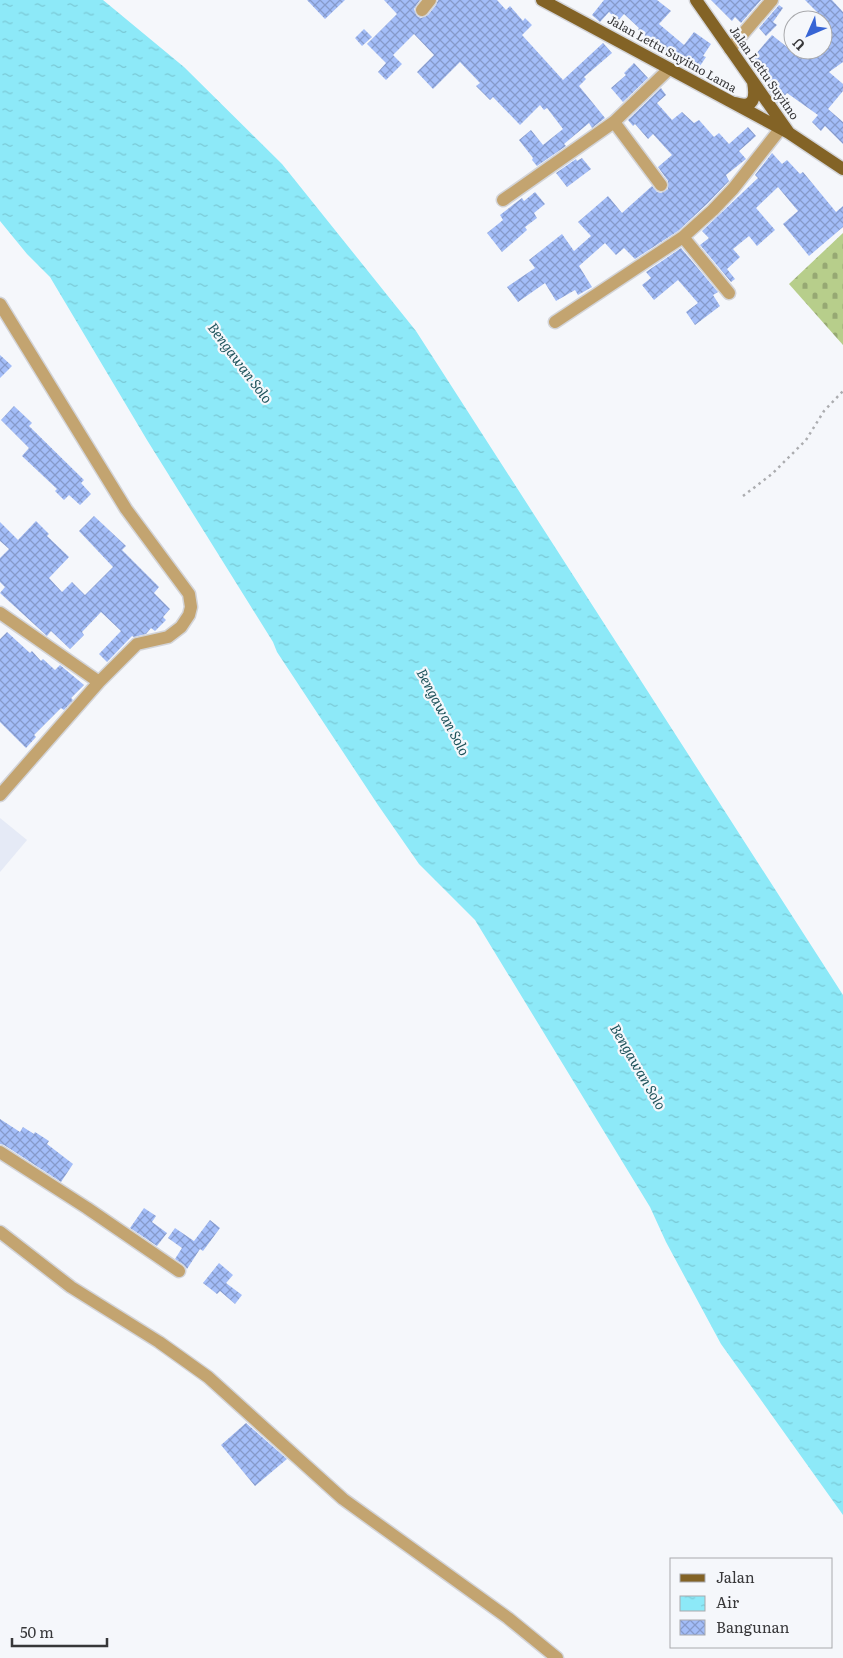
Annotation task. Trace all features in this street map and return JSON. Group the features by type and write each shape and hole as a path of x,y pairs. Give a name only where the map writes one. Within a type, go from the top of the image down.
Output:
{"main road":[{"name":"Jalan Lettu Suyitno Lama","path":"542,0 785,131"},
{"name":"Jalan Lettu Suyitno","path":"696,0 785,131 843,169"},
{"path":"731,102 744,106 749,104 755,96 753,82"}],"street":[{"path":"422,10 430,0"},
{"path":"730,49 772,0"},
{"path":"503,200 614,122 669,69"},
{"path":"614,122 661,185"},
{"path":"555,322 682,237 713,210 785,131"},
{"path":"682,237 729,293"},
{"path":"0,304 126,509 189,594 191,607 181,627 168,637 137,644 99,682 0,795"},
{"path":"0,613 99,682"},
{"path":"0,1152 87,1208 178,1271"},
{"path":"0,1232 70,1287 159,1342 208,1377 343,1499 508,1618 557,1658"}],"path":[{"path":"743,496 772,474 806,440 824,411 843,391"}],"shaded area":[{"path":"0,818 27,840 0,872"}],"green space":[{"path":"843,233 843,345 789,284"}],"water":[{"name":"Bengawan Solo","path":"0,0 103,0 184,67 282,164 416,331 843,995 843,1515 721,1344 666,1242 650,1207 475,920 419,864 378,805 277,652 273,642 147,440 50,277 27,254 0,221"}],"building":[{"path":"307,0 345,0 325,19"},
{"path":"384,0 420,0 414,9 417,16 421,18 428,15 438,0 497,0 506,10 510,6 523,21 525,18 532,25 522,35 563,80 603,43 612,53 584,77 586,79 579,86 605,118 592,128 589,123 564,144 566,146 537,166 519,140 531,130 543,145 563,129 547,108 544,110 540,105 520,125 493,97 490,100 476,86 480,83 460,62 433,89 417,72 434,55 414,34 393,55 402,64 386,80 378,72 386,63 367,44 397,14"},
{"path":"604,0 657,0 671,11 659,24 684,45 694,32 711,44 703,56 706,57 698,69 676,54 673,58 638,30 639,28 624,14 618,21 609,12 600,22 592,15"},
{"path":"711,0 761,0 741,23 735,17 732,21"},
{"path":"805,0 832,0 843,12 843,62 829,72 843,84 843,91 828,109 843,122 843,144 825,126 821,131 812,122 818,115 787,93 778,104 768,89 771,85 749,62 772,35 783,44 783,60 833,60 833,10 815,10"},
{"path":"779,5 783,8 773,22 777,25 766,36 759,28"},
{"path":"364,29 372,37 362,46 355,38"},
{"path":"634,63 648,78 623,102 611,88 626,75 624,73"},
{"path":"661,88 666,95 657,103 672,120 682,112 694,123 699,120 714,137 719,133 729,144 748,127 756,136 739,151 746,159 726,175 729,181 678,231 635,259 624,248 616,255 605,243 579,266 592,287 578,295 575,290 556,301 545,283 518,302 507,287 535,268 529,260 562,234 574,251 591,236 578,222 608,196 622,213 652,186 657,192 661,193 668,189 668,181 658,167 672,155 653,134 648,139 635,124 633,126 628,120"},
{"path":"772,153 782,164 787,160 800,174 803,172 836,212 843,206 843,227 809,256 783,224 798,211 778,187 756,208 775,230 757,246 749,236 733,249 740,257 727,269 735,279 731,282 700,245 709,238 702,231 758,178 755,175"},
{"path":"582,158 591,169 567,187 556,173 576,159 577,161"},
{"path":"535,192 545,204 534,213 537,218 525,227 527,230 502,252 487,233 503,220 500,215 522,198 524,201"},
{"path":"681,248 718,292 713,295 720,306 695,325 686,312 698,303 678,280 654,300 642,285 651,278 646,272"},
{"path":"0,355 12,366 0,378"},
{"path":"14,406 32,423 29,426 84,480 81,483 91,494 80,505 69,495 64,500 55,491 57,489 22,456 29,448 1,420"},
{"path":"94,516 126,546 122,550 159,587 154,593 170,609 163,617 166,620 155,631 151,628 146,634 132,636 107,662 99,654 121,631 101,612 82,632 84,635 70,649 51,631 47,636 0,593 5,587 0,582 0,558 9,549 0,541 0,522 18,540 36,521 49,534 47,536 69,557 49,578 62,592 72,582 85,595 113,567 79,531"},
{"path":"7,632 30,653 32,651 41,661 43,659 55,670 60,665 84,685 71,698 73,700 64,710 61,708 34,735 36,737 26,748 0,722 0,639"},
{"path":"0,1119 20,1132 23,1127 34,1134 35,1132 49,1141 47,1144 73,1164 61,1182 0,1144"},
{"path":"144,1208 156,1216 152,1222 167,1233 157,1246 130,1228"},
{"path":"210,1220 220,1228 203,1251 200,1249 187,1269 175,1259 182,1248 168,1238 175,1228 194,1241"},
{"path":"219,1263 233,1275 226,1283 242,1295 235,1304 220,1291 217,1294 203,1283"},
{"path":"246,1423 287,1459 255,1486 221,1445"}]}
